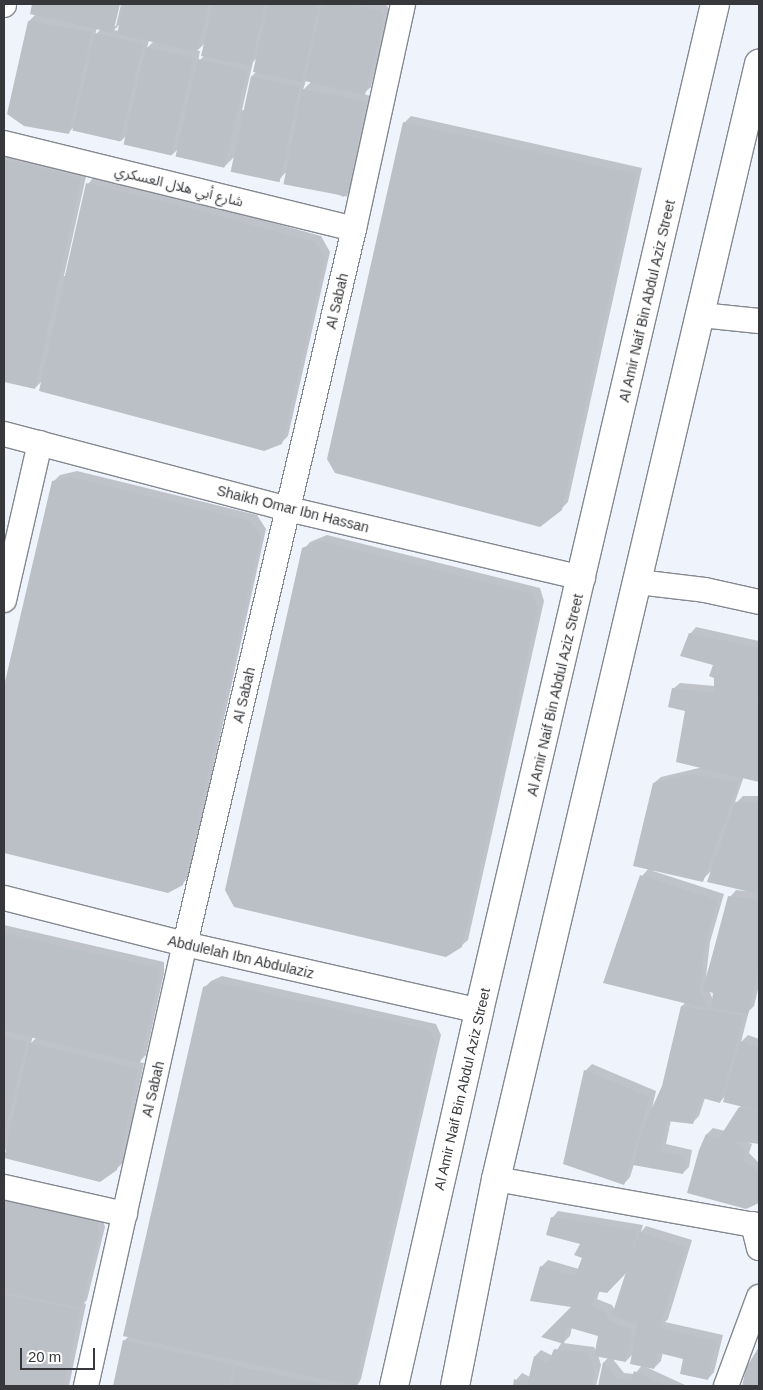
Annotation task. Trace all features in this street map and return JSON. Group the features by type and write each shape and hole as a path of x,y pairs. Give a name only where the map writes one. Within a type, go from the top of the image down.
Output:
{"street":[{"name":"Al Sabah","path":"86,1386 185,944 354,229 403,4"},
{"name":"Al Amir Naif Bin Abdul Aziz Street","path":"394,1386 715,4"},
{"path":"455,1386 496,1179 759,64"},
{"name":"شارع أبي هلال العسكري","path":"4,143 354,229"},
{"path":"701,315 759,322"},
{"name":"Shaikh Omar Ibn Hassan","path":"4,434 288,509 583,578"},
{"path":"4,600 40,443"},
{"path":"638,582 705,590 759,602"},
{"name":"Abdulelah Ibn Abdulaziz","path":"4,898 185,944 480,1011"},
{"path":"496,1179 756,1225 759,1248"},
{"path":"4,1187 125,1214"},
{"path":"726,1386 759,1297"}],"building":[{"path":"32,4 120,4 113,33 30,14"},
{"path":"124,4 209,4 197,52 117,34"},
{"path":"213,4 265,4 251,66 201,56"},
{"path":"268,4 319,4 302,82 253,72"},
{"path":"322,4 351,4 381,11 384,20 365,95 305,81"},
{"path":"28,21 92,32 69,134 24,126 7,114"},
{"path":"95,33 143,44 120,141 73,130"},
{"path":"146,47 194,58 171,155 124,144"},
{"path":"198,59 247,70 224,168 176,156"},
{"path":"251,76 300,86 280,182 231,172"},
{"path":"302,89 366,101 347,197 283,184"},
{"path":"403,122 636,174 562,510 540,527 335,473 327,459"},
{"path":"4,159 81,178 35,389 4,382"},
{"path":"86,183 201,211 315,242 325,259 282,444 264,451 39,391"},
{"path":"70,477 251,521 261,536 183,885 168,893 4,853 4,686 52,481"},
{"path":"320,541 533,594 538,608 462,947 446,957 234,907 225,890 302,548"},
{"path":"689,633 759,648 759,697 757,704 759,704 759,782 676,762 685,711 668,707 672,688 714,693 714,678 709,676 713,665 680,656"},
{"path":"692,774 739,782 703,882 633,866 653,783"},
{"path":"735,802 759,802 759,894 707,882"},
{"path":"640,875 718,900 704,949 700,989 708,1009 603,983"},
{"path":"728,896 759,900 759,967 748,1014 711,1008 713,993 703,990"},
{"path":"4,933 158,968 158,980 140,1063 4,1031"},
{"path":"215,982 430,1030 435,1042 355,1386 123,1336 203,987"},
{"path":"681,1006 744,1016 720,1103 702,1098 693,1124 667,1121 660,1151 686,1157 683,1174 633,1165 641,1132 662,1086"},
{"path":"4,1036 27,1042 4,1135"},
{"path":"740,1041 759,1047 759,1111 723,1102"},
{"path":"29,1043 138,1069 117,1170 100,1182 4,1158"},
{"path":"584,1070 650,1097 624,1185 563,1164"},
{"path":"739,1107 759,1112 759,1144 723,1139 734,1141 746,1151 743,1160 759,1172 759,1203 746,1209 687,1193 699,1150 706,1134 719,1138"},
{"path":"4,1200 95,1219 99,1234 81,1308 4,1292"},
{"path":"551,1217 637,1231 627,1272 607,1293 596,1291 592,1305 606,1312 609,1321 632,1330 626,1362 594,1356 598,1336 567,1327 564,1344 541,1337 571,1307 530,1301 540,1266 575,1276 582,1258 574,1255 580,1244 546,1235"},
{"path":"639,1232 686,1247 658,1331 612,1316"},
{"path":"4,1294 80,1310 64,1386 4,1386"},
{"path":"638,1323 717,1341 708,1380 680,1374 683,1359 659,1353 654,1369 630,1364"},
{"path":"123,1340 234,1365 229,1386 113,1386"},
{"path":"759,1347 759,1386 742,1386 746,1368"},
{"path":"554,1349 588,1353 595,1372 592,1386 513,1386 514,1379 527,1385 534,1356 548,1363"},
{"path":"603,1362 617,1379 631,1380 634,1371 668,1386 598,1386"},
{"path":"236,1366 329,1385 329,1386 231,1386"}]}
